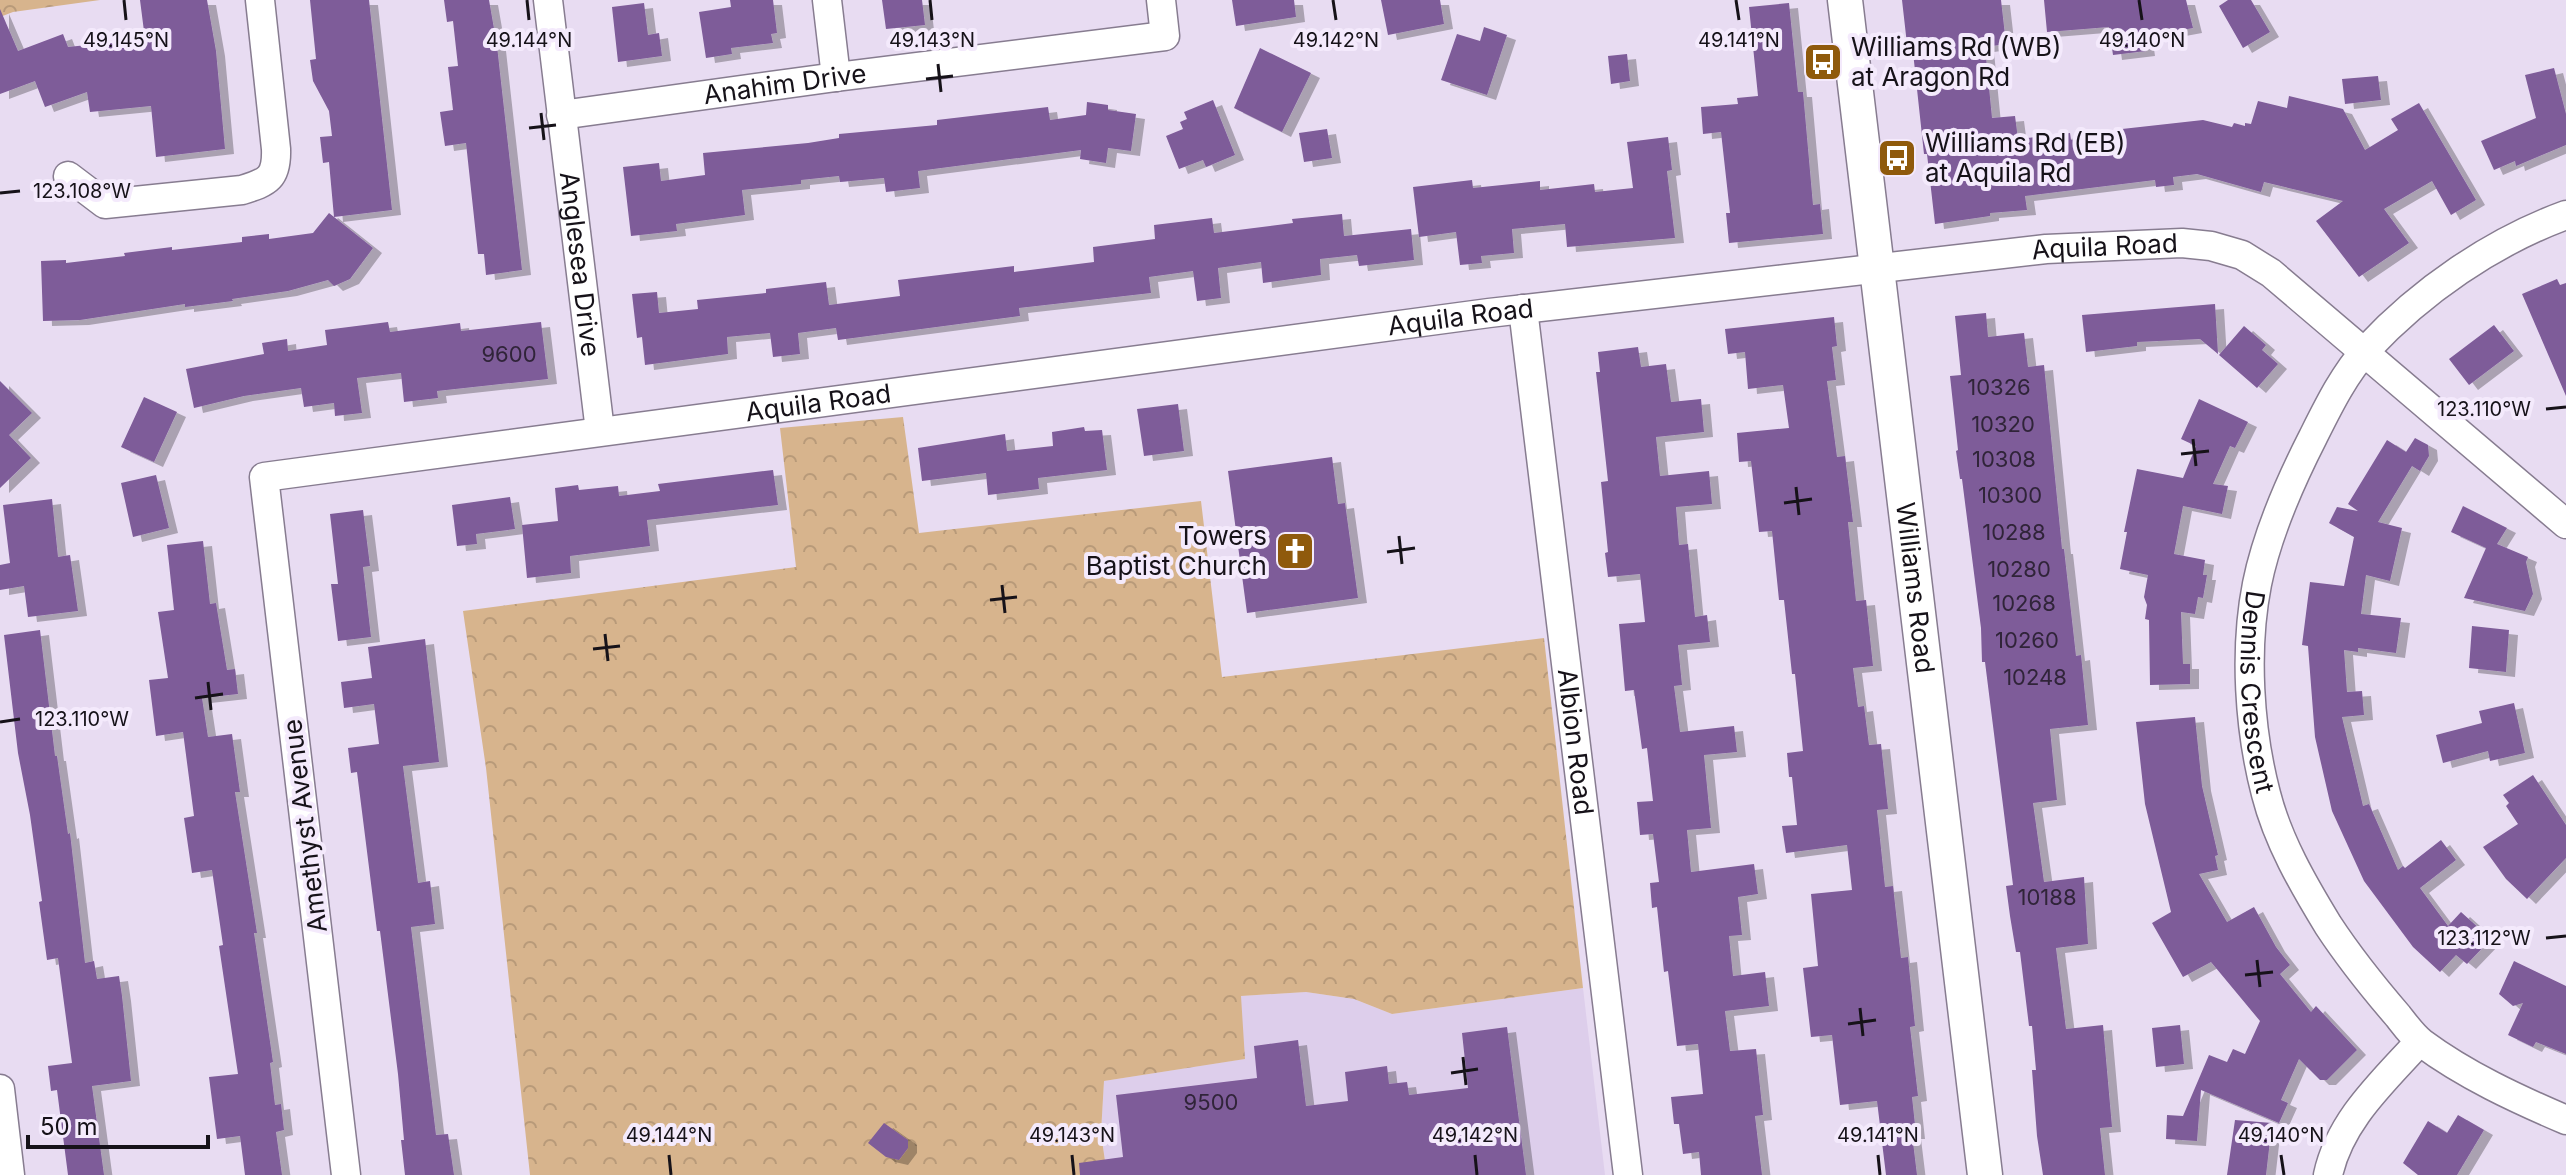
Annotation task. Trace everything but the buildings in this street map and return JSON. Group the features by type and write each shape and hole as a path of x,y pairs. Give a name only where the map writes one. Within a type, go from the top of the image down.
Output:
{"street":[{"path":"68,176 105,204 242,190 261,184 272,175 276,166 276,149 260,0"},
{"name":"Anglesea Drive","path":"548,0 600,431"},
{"path":"827,0 836,77"},
{"name":"Anahim Drive","path":"561,115 1165,36 1161,0"},
{"name":"Williams Road","path":"1845,0 1985,1175"},
{"name":"Dennis Crescent","path":"2566,215 2545,222 2485,255 2423,295 2365,351 2331,402 2277,519 2257,583 2250,645 2250,696 2266,794 2283,842 2305,887 2343,947 2419,1042 2523,1102 2566,1120"},
{"name":"Aquila Road","path":"264,477 1523,309 2046,249 2182,243 2211,246 2242,255 2271,273 2566,524"},
{"name":"Albion Road","path":"1523,309 1628,1175"},
{"name":"Amethyst Avenue","path":"264,477 346,1175"},
{"path":"2328,1175 2340,1139 2354,1115 2419,1042"},
{"path":"0,1089 10,1175"}],"shaded area":[{"path":"1583,988 1605,1175 1107,1175 1101,1133 1104,1081 1244,1059 1240,996 1306,992 1354,999 1392,1014"}],"green space":[{"path":"0,0 100,0 13,12 0,17"},
{"path":"903,417 919,533 1201,501 1222,677 1544,638 1583,988 1392,1014 1354,999 1306,992 1241,996 1245,1059 1104,1081 1101,1133 1107,1175 530,1175 486,768 463,611 796,567 780,428"}],"place":[{"name":"Williams Rd (WB) at Aragon Rd","path":"1823,62"},
{"name":"Williams Rd (EB) at Aquila Rd","path":"1897,158"},
{"name":"Towers Baptist Church","path":"1295,551"}]}
